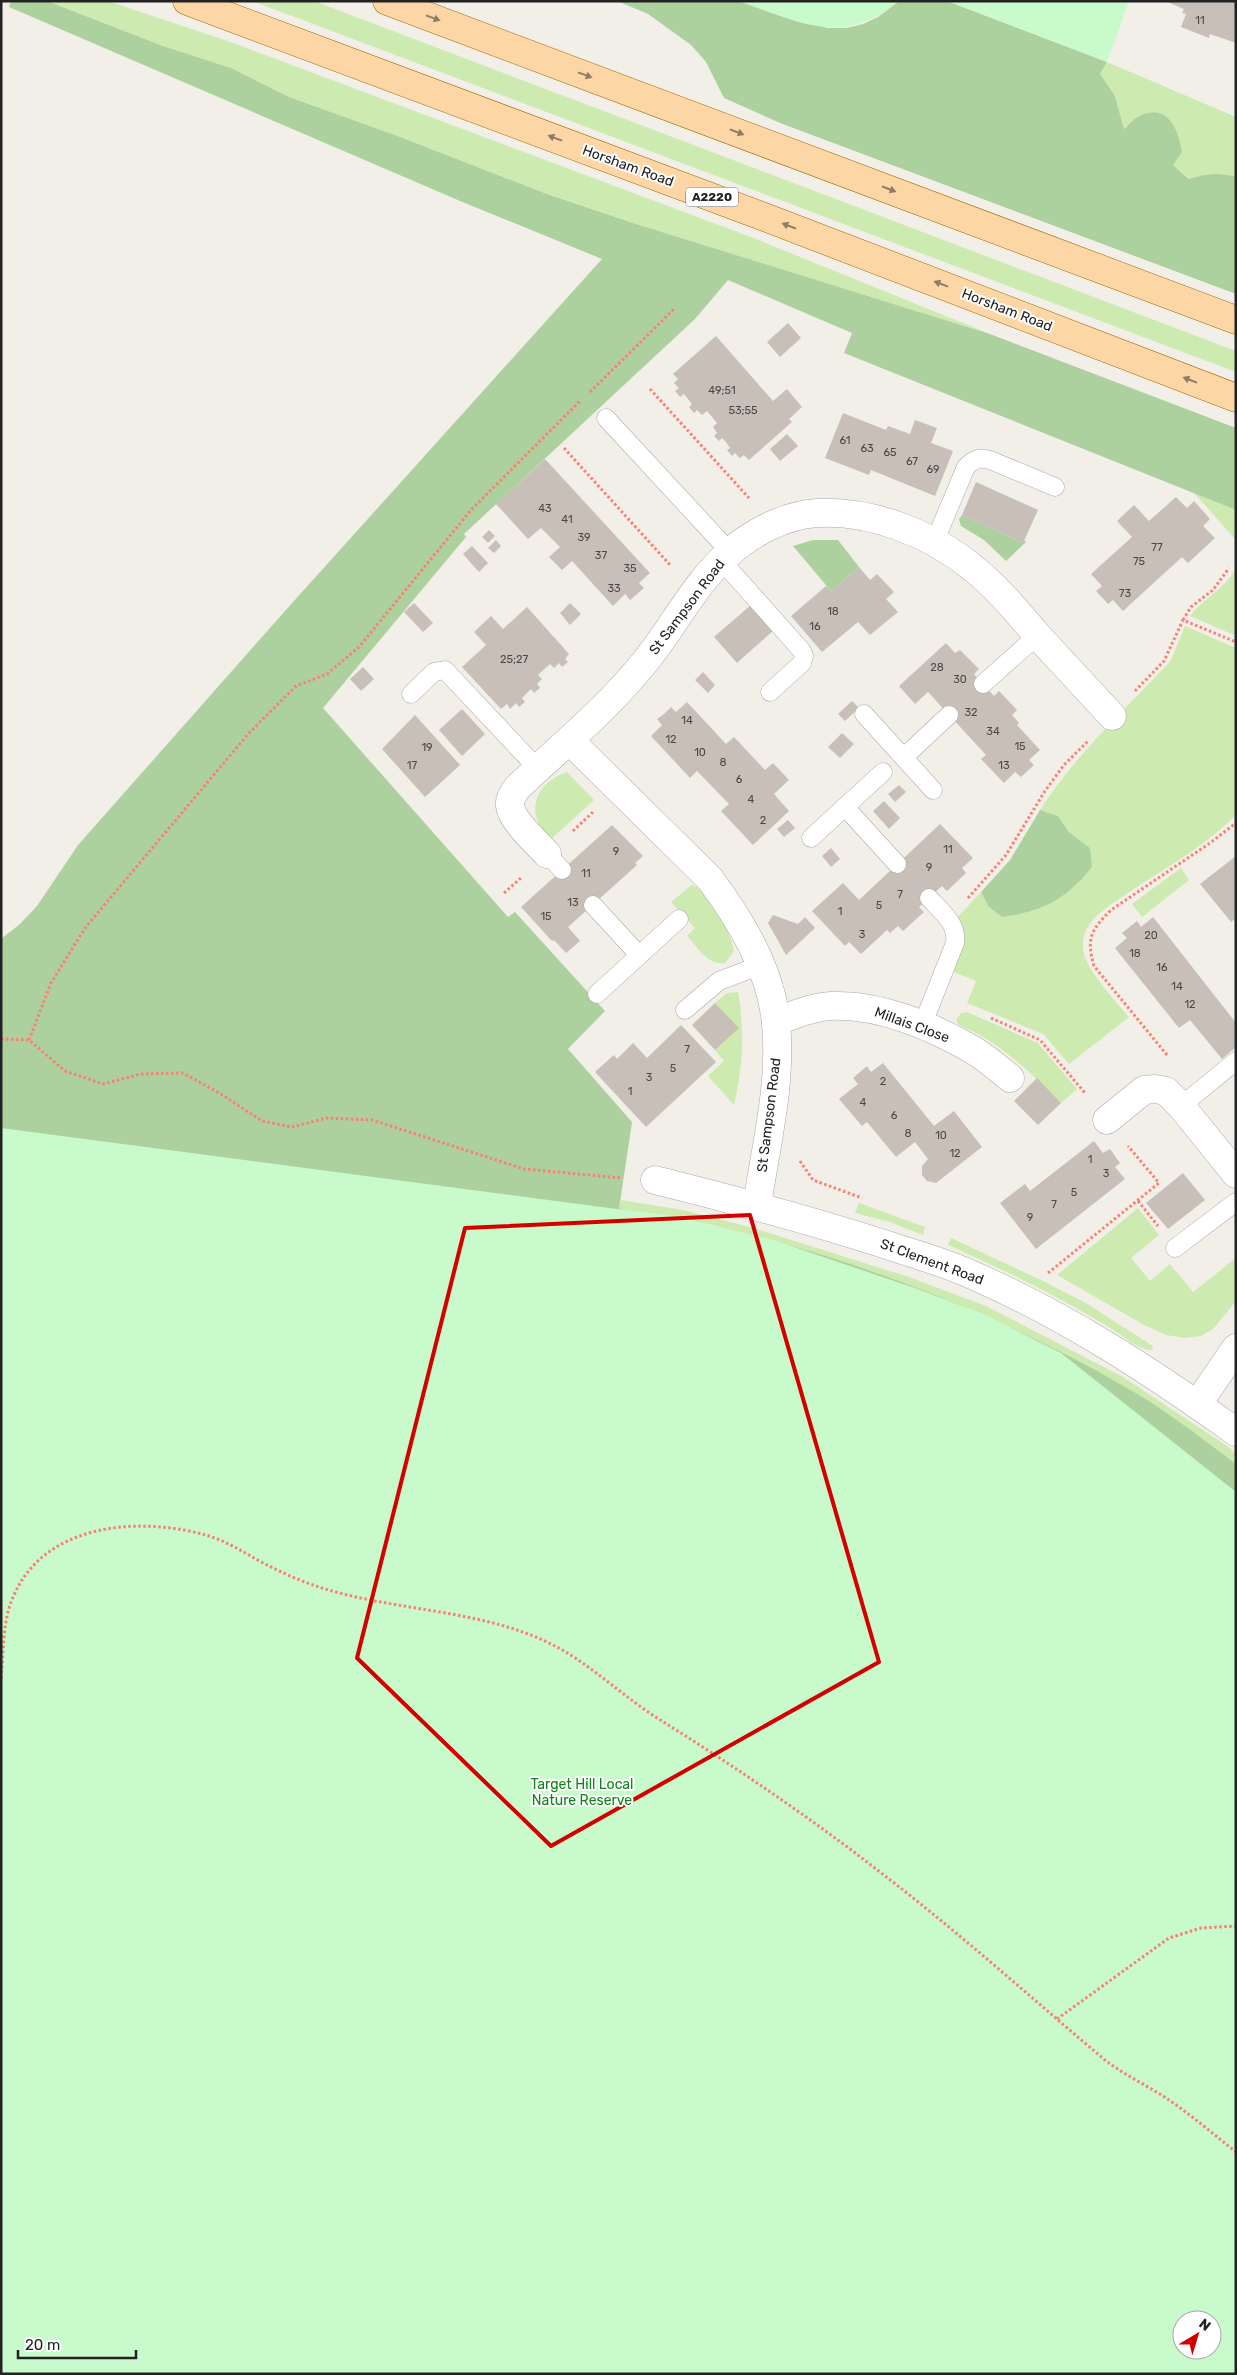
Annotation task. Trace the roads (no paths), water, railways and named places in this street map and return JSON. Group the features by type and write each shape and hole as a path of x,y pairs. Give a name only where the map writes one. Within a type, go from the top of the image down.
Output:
{"main road":[{"name":"Horsham Road","path":"187,1 767,218 1236,398"},
{"path":"387,1 1236,320"}],"street":[{"name":"St Sampson Road","path":"554,862 517,820 510,808 510,799 517,788 603,710 626,684 725,556 749,537 770,526 815,513 841,514 896,526 934,542 974,569 1004,597 1112,716"},
{"name":"St Sampson Road","path":"569,740 710,879 741,925 761,965 776,1022 775,1084 756,1205"},
{"name":"Millais Close","path":"776,1022 803,1012 830,1006 858,1007 889,1014 950,1037 975,1051 1010,1078"},
{"path":"1107,1120 1144,1090 1155,1089 1174,1098 1236,1174"},
{"name":"St Clement Road","path":"655,1180 756,1205 969,1273 1060,1318 1139,1365 1236,1432"},
{"path":"1198,1405 1236,1348"}],"lane":[{"path":"606,418 725,556 802,650 804,656 802,663 770,692"},
{"path":"934,542 966,467 973,460 982,458 990,460 1055,487"},
{"path":"983,684 1038,635"},
{"path":"411,694 434,672 445,670 538,768"},
{"path":"864,714 933,790"},
{"path":"904,757 949,715"},
{"path":"811,838 883,772"},
{"path":"845,807 897,864"},
{"path":"922,1026 955,943 956,934 950,921 929,898"},
{"path":"593,905 640,955"},
{"path":"597,994 679,919"},
{"path":"685,1010 719,980 761,965"},
{"path":"1174,1098 1236,1061"},
{"path":"1175,1248 1236,1202"}],"park label":[{"name":"Target Hill Local Nature Reserve","path":"582,1792"}]}
